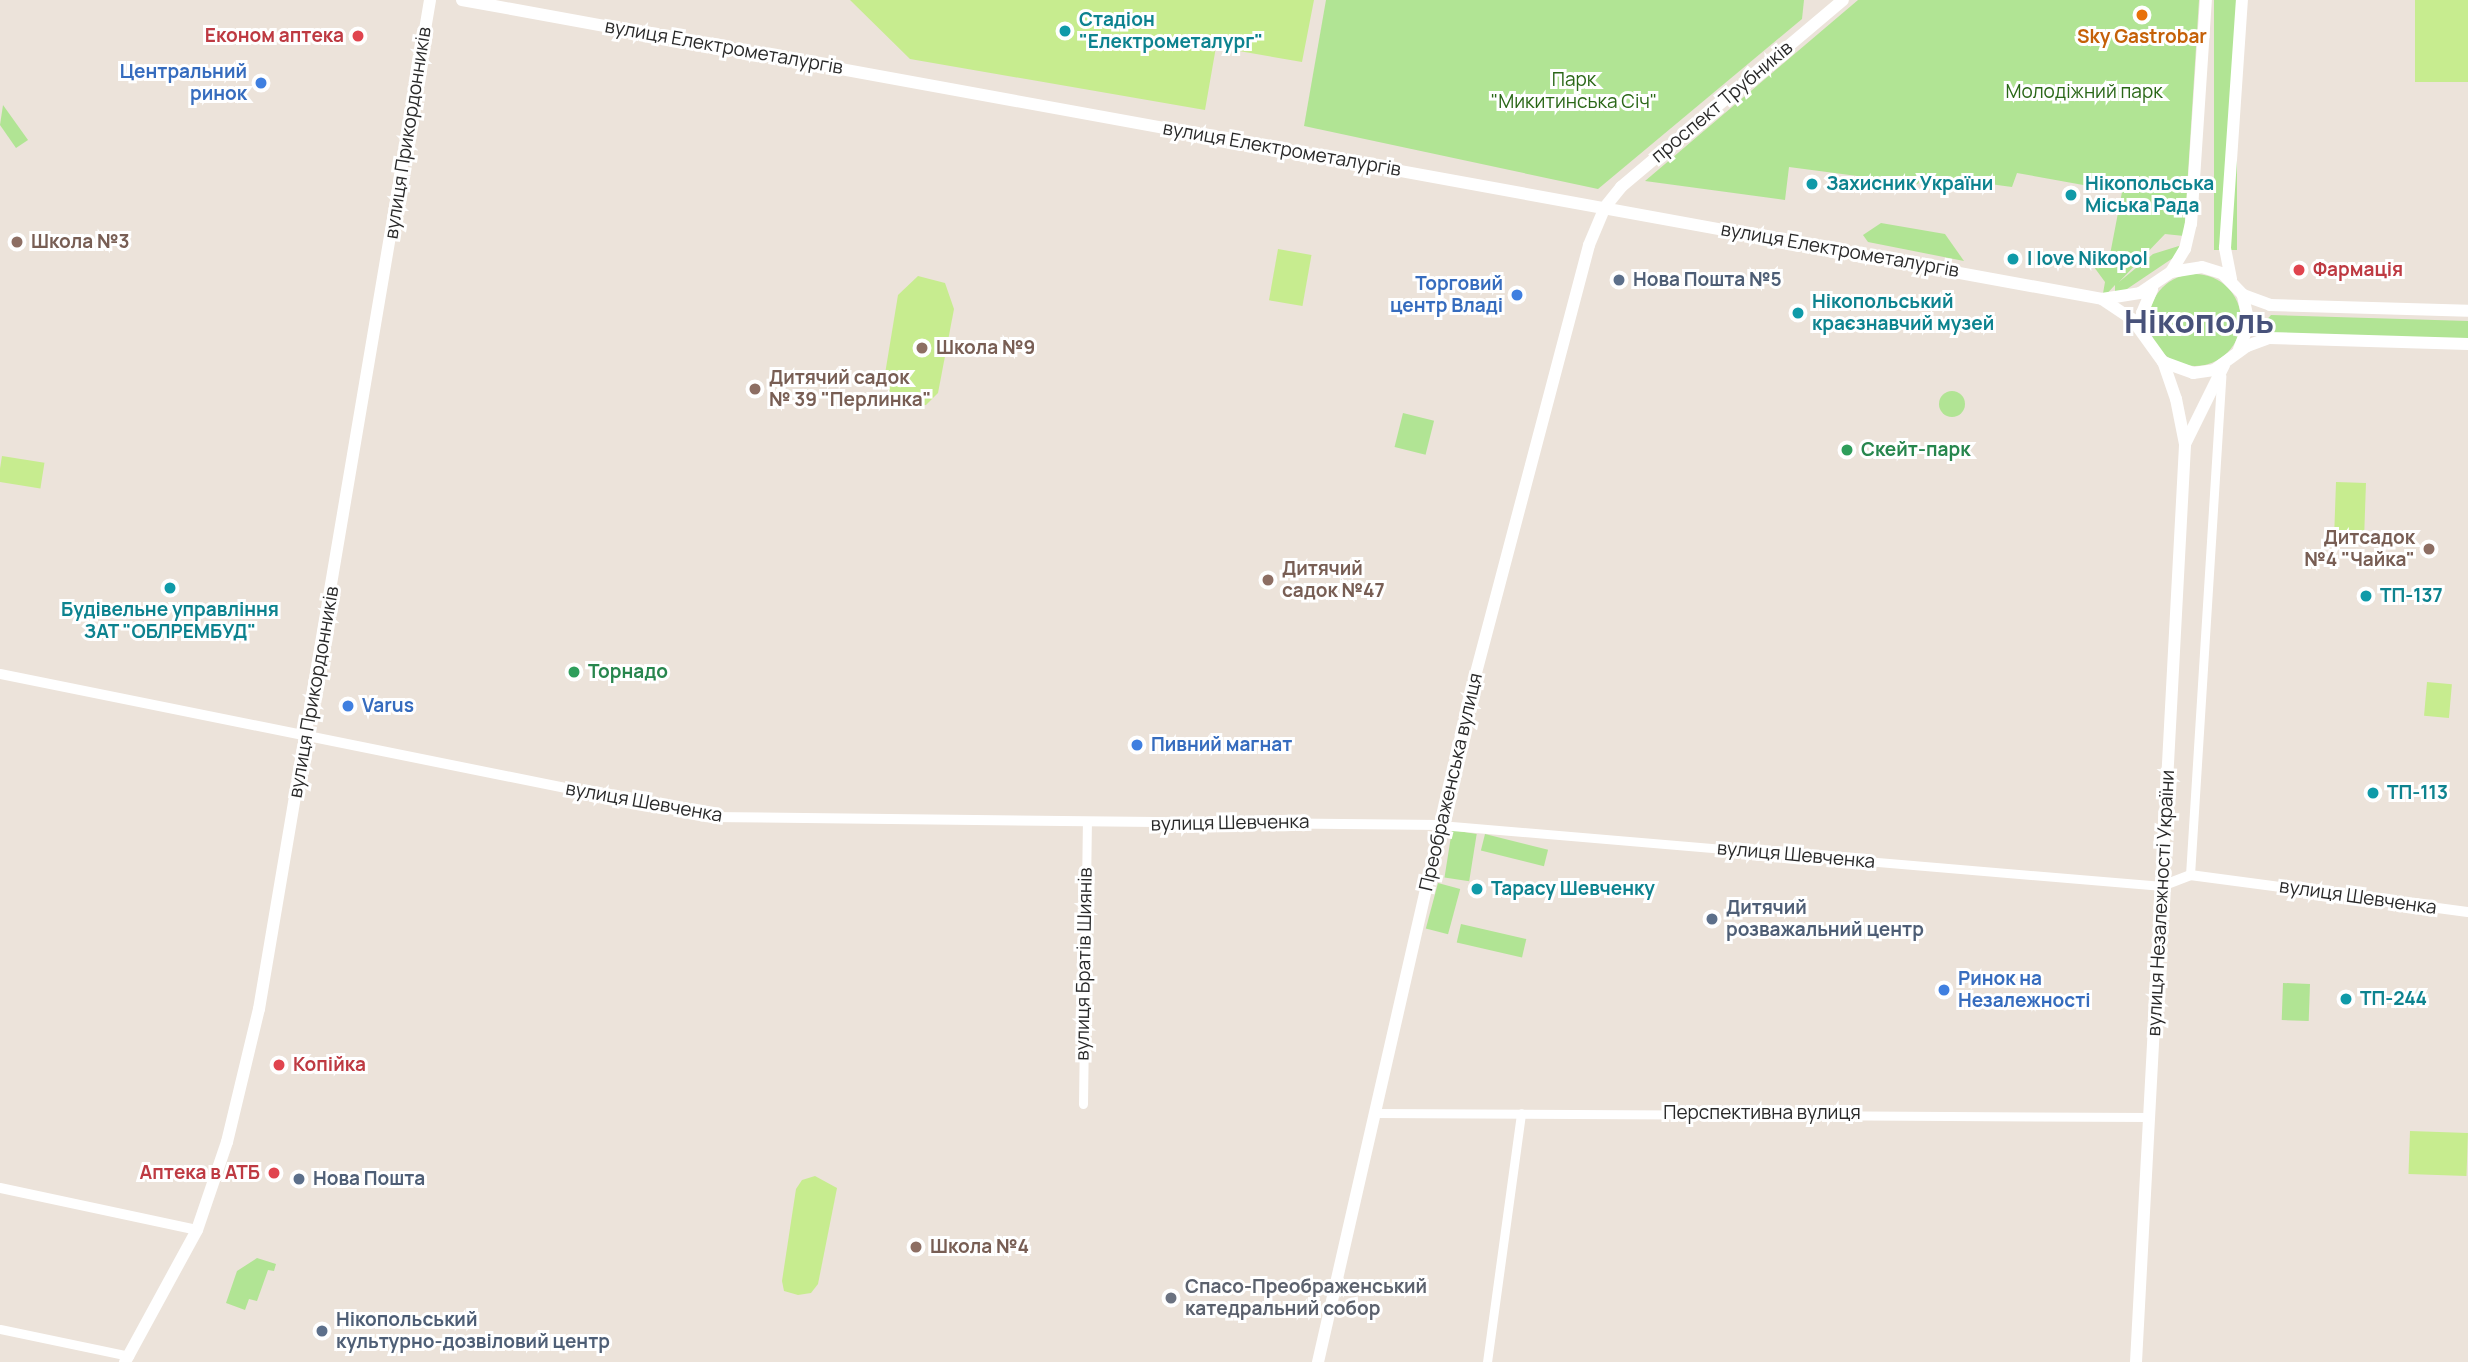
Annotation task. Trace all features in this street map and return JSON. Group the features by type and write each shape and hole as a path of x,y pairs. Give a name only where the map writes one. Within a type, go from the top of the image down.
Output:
{"main road":[{"name":"вулиця Прикордонників","path":"127,1359 197,1230 227,1142 259,1009 430,0"},
{"name":"вулиця Електрометалургів","path":"462,0 2102,299 2152,289"},
{"name":"проспект Трубників","path":"1605,207 1621,187 1843,0"},
{"path":"2144,334 2142,313 2152,289 2171,272 2185,249 2191,224 2206,0"},
{"path":"2185,444 2222,370 2238,352 2249,324 2243,295 2231,279 2225,248 2242,0"},
{"name":"Преображенська вулиця","path":"1318,1362 1440,825 1589,245 1605,207"},
{"path":"2171,272 2202,267 2231,279"},
{"path":"2243,295 2283,306 2468,311"},
{"name":"вулиця Електрометалургів","path":"2102,299 2132,319 2163,362 2176,399 2185,444"},
{"path":"2238,352 2269,338 2468,344"},
{"path":"2163,362 2193,373 2222,370"},
{"name":"вулиця Незалежності України","path":"2136,1362 2185,444"}],"street":[{"path":"2190,875 2222,370"},
{"name":"вулиця Шевченка","path":"0,674 709,817 1440,825 2162,886 2190,875 2468,912"},
{"name":"вулиця Братів Шиянів","path":"1083,1104 1087,823"},
{"name":"Перспективна вулиця","path":"1374,1113 2149,1117"},
{"path":"1487,1362 1521,1113"},
{"path":"0,1188 197,1230"},
{"path":"0,1329 127,1359"}],"green space":[{"path":"850,0 1314,0 1302,62 1216,47 1205,110 910,59"},
{"name":"Парк \"Микитинська Січ\"","path":"1326,0 1804,0 1802,19 1598,189 1304,126"},
{"name":"Молодіжний парк","path":"1858,0 2199,0 2184,236 2165,234 2119,282 2153,254 2182,245 2173,258 2124,291 2115,291 2115,285 2102,299 2105,282 2086,256 2109,260 2122,192 2017,173 2012,187 1923,175 1918,184 1789,167 1785,200 1645,181"},
{"path":"2214,0 2237,0 2237,250 2214,250"},
{"path":"2415,0 2468,0 2468,82 2415,82"},
{"path":"3,105 28,140 16,148 0,125"},
{"path":"1881,223 1945,234 1964,261 1868,242 1863,235"},
{"path":"1278,249 1311,255 1302,306 1269,300"},
{"path":"2195,274 2213,278 2227,288 2237,302 2241,320 2237,338 2227,352 2213,362 2195,366 2177,362 2163,352 2153,338 2149,320 2153,302 2163,288 2177,278"},
{"path":"918,276 945,283 954,309 938,393 926,405 909,407 894,400 884,380 898,295"},
{"path":"2271,315 2468,321 2468,339 2270,333 2263,324"},
{"path":"1952,391 1961,395 1965,404 1961,413 1952,417 1943,413 1939,404 1943,395"},
{"path":"1403,413 1434,421 1426,455 1395,447"},
{"path":"2,456 44,463 40,488 0,482"},
{"path":"2336,482 2366,483 2364,537 2334,536"},
{"path":"2427,682 2452,684 2449,718 2424,716"},
{"path":"1452,830 1477,834 1469,881 1444,877"},
{"path":"1485,834 1548,850 1544,866 1481,850"},
{"path":"1438,883 1460,889 1448,934 1426,928"},
{"path":"1461,924 1526,939 1522,958 1457,943"},
{"path":"2283,983 2310,984 2309,1021 2282,1020"},
{"path":"2410,1131 2468,1133 2466,1176 2408,1174"},
{"path":"815,1176 837,1188 818,1284 811,1293 798,1295 784,1291 782,1281 796,1189 802,1180"},
{"path":"257,1258 276,1264 274,1271 268,1270 257,1301 249,1299 245,1310 226,1303 237,1271"}],"place":[{"name":"Sky Gastrobar","path":"2142,15"},
{"name":"Стадіон \"Електрометалург\"","path":"1065,31"},
{"name":"Економ аптека","path":"358,36"},
{"name":"Центральний ринок","path":"261,83"},
{"name":"Захисник України","path":"1812,184"},
{"name":"Нiкопольська Міська Рада","path":"2071,195"},
{"name":"Школа №3","path":"17,242"},
{"name":"I love Nikopol","path":"2013,259"},
{"name":"Фармація","path":"2299,270"},
{"name":"Нова Пошта №5","path":"1619,280"},
{"name":"Торговий центр Владі","path":"1517,295"},
{"name":"Нiкопольський краєзнавчий музей","path":"1798,313"},
{"name":"Школа №9","path":"922,348"},
{"name":"Дитячий садок № 39 \"Перлинка\"","path":"755,389"},
{"name":"Скейт-парк","path":"1847,450"},
{"name":"Дитсадок №4 \"Чайка\"","path":"2429,549"},
{"name":"Дитячий садок №47","path":"1268,580"},
{"name":"Будівельне управління ЗАТ \"ОБЛРЕМБУД\"","path":"170,588"},
{"name":"ТП-137","path":"2366,596"},
{"name":"Торнадо","path":"574,672"},
{"name":"Varus","path":"348,706"},
{"name":"Пивний магнат","path":"1137,745"},
{"name":"ТП-113","path":"2373,793"},
{"name":"Тарасу Шевченку","path":"1477,889"},
{"name":"Дитячий розважальний центр","path":"1712,919"},
{"name":"Ринок на Незалежності","path":"1944,990"},
{"name":"ТП-244","path":"2346,999"},
{"name":"Копійка","path":"279,1065"},
{"name":"Аптека в АТБ","path":"274,1173"},
{"name":"Нова Пошта","path":"299,1179"},
{"name":"Школа №4","path":"916,1247"},
{"name":"Спасо-Преображенський катедральний собор","path":"1171,1298"},
{"name":"Нікопольський культурно-дозвіловий центр","path":"322,1331"}],"district":[{"name":"Нікополь","path":"2199,321"}]}
